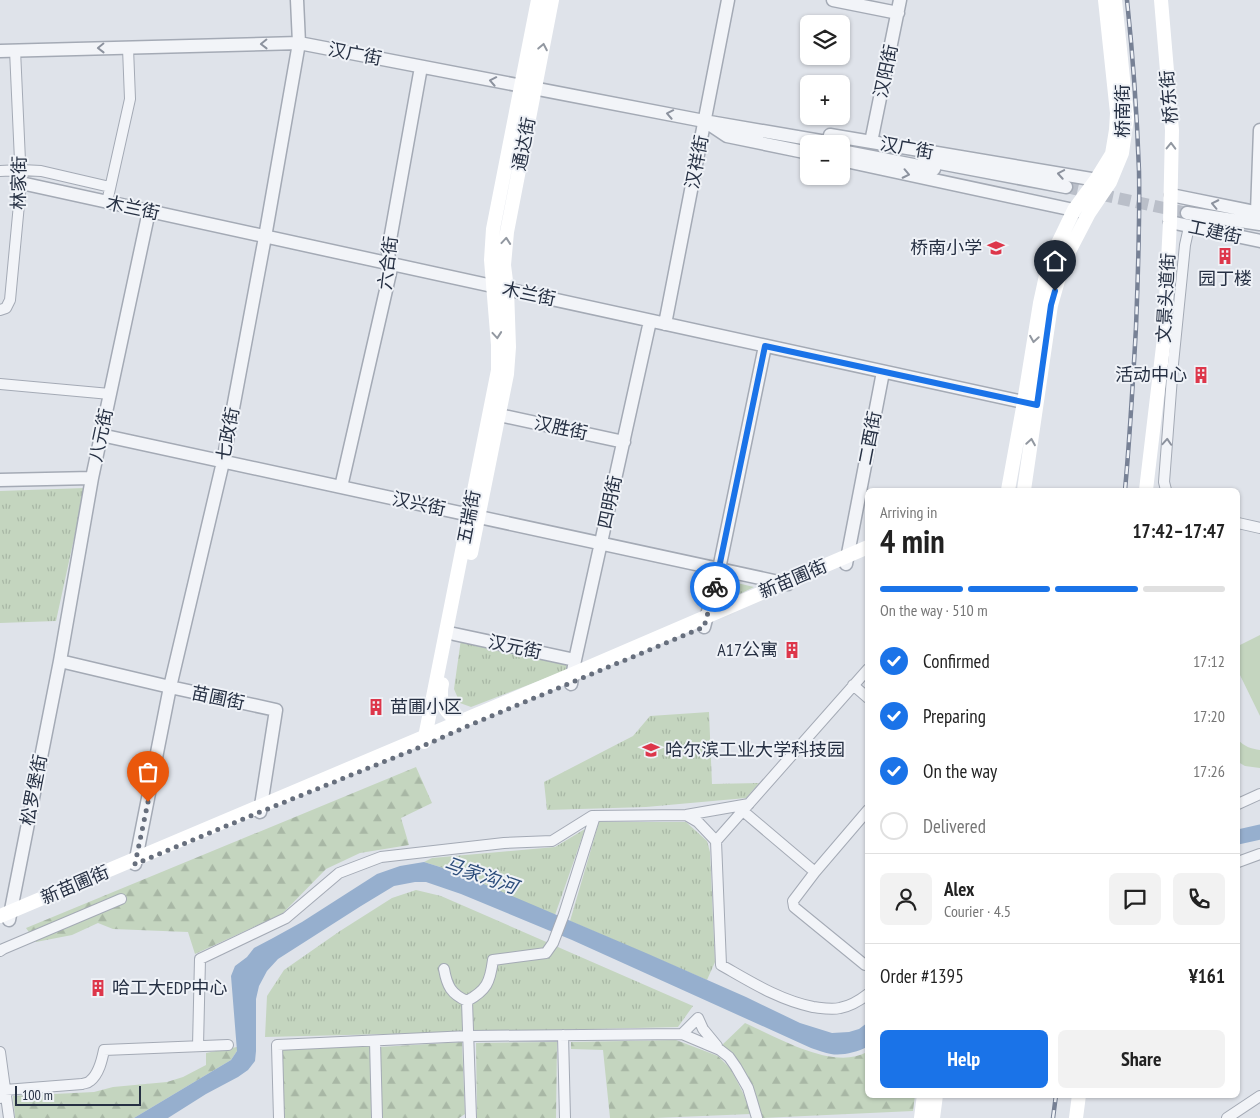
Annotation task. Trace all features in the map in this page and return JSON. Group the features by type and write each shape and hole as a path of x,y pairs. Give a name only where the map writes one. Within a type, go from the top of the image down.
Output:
{"main road":[{"name":"通达街","path":"493,286 491,260 494,229 538,0"},
{"name":"通达街","path":"507,290 504,265 507,232 552,0"},
{"name":"桥南街","path":"1031,404 1051,305 1063,262 1089,213 1112,154 1117,113 1105,0"},
{"name":"桥南街","path":"1031,404 1040,303 1049,262 1074,210 1103,181 1122,153 1126,118 1116,0"},
{"name":"桥东街","path":"1160,0 1172,130 1170,195"},
{"name":"文景头道街","path":"1146,488 1164,338 1170,195"},
{"name":"五瑞街","path":"461,722 448,713 442,701 441,688 454,634 498,370 493,286"},
{"name":"五瑞街","path":"424,742 507,374 509,347 507,290"},
{"path":"1009,488 1031,404"},
{"path":"1024,488 1031,404"},
{"name":"新苗圃街","path":"847,560 865,549"},
{"name":"新苗圃街","path":"5,918 260,809 470,725 789,584 847,560 865,556"},
{"name":"新苗圃街","path":"424,742 461,722 572,679"},
{"path":"921,1118 924,1098"},
{"path":"933,1118 936,1098"},
{"path":"1076,1118 1079,1098"}],"street":[{"name":"七政街","path":"136,862 170,687 223,462 299,43 297,0"},
{"name":"汉祥街","path":"665,324 728,0"},
{"path":"833,0 899,6"},
{"name":"汉阳街","path":"871,142 899,6"},
{"name":"汉广街","path":"0,51 299,43 704,121 800,137"},
{"path":"107,202 130,100 128,48"},
{"name":"林家街","path":"0,310 6,308 10,300 21,177 15,50"},
{"name":"六合街","path":"341,487 392,264 388,259 388,251 421,67"},
{"name":"汉广街","path":"704,121 725,116 1103,181"},
{"name":"汉广街","path":"704,121 762,136 800,142"},
{"name":"汉广街","path":"704,121 727,136 800,151"},
{"path":"1259,216 1260,130"},
{"name":"汉广街","path":"850,146 1066,191 850,153"},
{"name":"汉广街","path":"850,162 1089,213"},
{"path":"0,172 21,177 41,171 110,187"},
{"name":"木兰街","path":"21,177 107,202 1031,404"},
{"name":"工建街","path":"1170,195 1259,216"},
{"name":"八元街","path":"60,661 92,478 149,211"},
{"name":"工建街","path":"1170,222 1259,216"},
{"path":"1166,488 1164,482 1173,364 1188,220"},
{"name":"工建街","path":"1188,220 1260,233"},
{"name":"工建街","path":"1188,220 1260,241"},
{"name":"四明街","path":"572,679 650,321"},
{"path":"706,622 719,569 765,346"},
{"name":"二酉街","path":"847,560 883,372"},
{"path":"0,384 110,394"},
{"name":"汉胜街","path":"499,415 624,442"},
{"name":"汉兴街","path":"101,435 789,584"},
{"path":"0,480 92,478"},
{"path":"1240,523 1260,528"},
{"name":"汉元街","path":"454,634 576,660"},
{"name":"苗圃街","path":"60,661 276,710 260,809"},
{"name":"松罗堡街","path":"5,918 60,661"},
{"path":"716,841 865,672"},
{"path":"853,685 865,695"},
{"path":"1240,803 1260,794"},
{"path":"198,1046 200,959 286,918 339,873 381,857 504,842 552,841 592,816 686,815 746,808 815,872"},
{"path":"865,814 793,901 794,907 865,965"},
{"path":"686,815 698,822 716,841 721,965 762,989 806,1005 828,1009 840,1008 856,1003 865,996"},
{"path":"468,1001 484,989 493,960 546,953 553,943 595,816"},
{"path":"1240,861 1260,854"},
{"path":"0,952 121,899"},
{"path":"444,969 450,990 460,998 468,1001"},
{"path":"468,1001 471,1118"},
{"path":"682,1034 698,1018 703,1028 732,1062 745,1083 757,1118"},
{"path":"280,1118 277,1045 469,1036 682,1034 720,1050"},
{"path":"563,1035 565,1118"},
{"path":"375,1041 377,1118"},
{"path":"3,1094 82,1084 90,1081 96,1074 104,1050 228,1045"},
{"path":"0,1052 3,1094 9,1118"},
{"path":"1227,1118 1260,1096"}],"green space":[{"path":"85,488 56,621 0,623 0,491"},
{"path":"720,579 754,587 713,607"},
{"path":"1260,635 1260,716 1240,675 1240,645"},
{"path":"461,639 570,662 567,670 471,707 460,703 454,689"},
{"path":"709,712 712,784 759,783 746,798 646,807 547,810 544,782 633,736 650,716"},
{"path":"1240,742 1248,747 1260,750 1260,768 1245,766 1240,763"},
{"path":"416,767 432,803 401,818 409,845 360,853 326,869 282,914 195,954 188,932 113,929 98,923 72,935 36,942 26,928"},
{"path":"599,822 686,822 707,841 710,852 715,962 707,980 570,921"},
{"path":"585,829 555,915 424,862 432,858 555,847"},
{"path":"416,890 441,896 693,1006 678,1027 265,1037 267,996 284,970 392,898"},
{"path":"745,1023 805,1050 822,1055 853,1057 865,1053 865,1098 915,1098 913,1111 760,1118 737,1063 722,1045"},
{"path":"676,1040 718,1056 731,1069 751,1114 610,1118 603,1050 571,1049 571,1042"},
{"path":"462,1042 465,1114 459,1118 380,1118 380,1047"},
{"path":"557,1042 556,1118 477,1118 476,1043"},
{"path":"372,1044 374,1118 284,1118 281,1049"},
{"path":"237,1047 237,1051 231,1060 134,1118 15,1118 13,1096 94,1092 113,1087 167,1082 183,1077 206,1065 206,1053"}],"water":[{"path":"424,862 486,885 646,953 800,1023 832,1033 849,1032 859,1029 865,1024 865,1048 840,1054 829,1054 811,1048 572,940 461,894 426,882 415,882 394,886 278,959 267,971 259,986 256,999 255,1061 248,1070 168,1118 134,1118 231,1060 237,1051 231,976 235,966 247,957 254,948 302,922 377,874 400,866"}],"waterway":[{"name":"马家沟河","path":"1240,837 1260,832"}],"tunnel":[{"path":"1066,187 1187,213"}],"railway":[{"path":"1125,488 1136,327 1139,210 1136,107 1127,0"},
{"path":"1053,1118 1056,1098"}],"way so far":[{"path":"148,802 135,864 423,746 704,627 715,587"}],"place":[{"name":"桥南小学","path":"996,248"},
{"name":"园丁楼","path":"1225,256"},
{"name":"活动中心","path":"1201,375"},
{"name":"A17公寓","path":"792,650"},
{"name":"苗圃小区","path":"376,707"},
{"name":"哈尔滨工业大学科技园","path":"651,750"},
{"name":"哈工大EDP中心","path":"98,988"}],"route":[{"path":"715,587 765,346 1037,405 1051,305 1055,291"}]}
